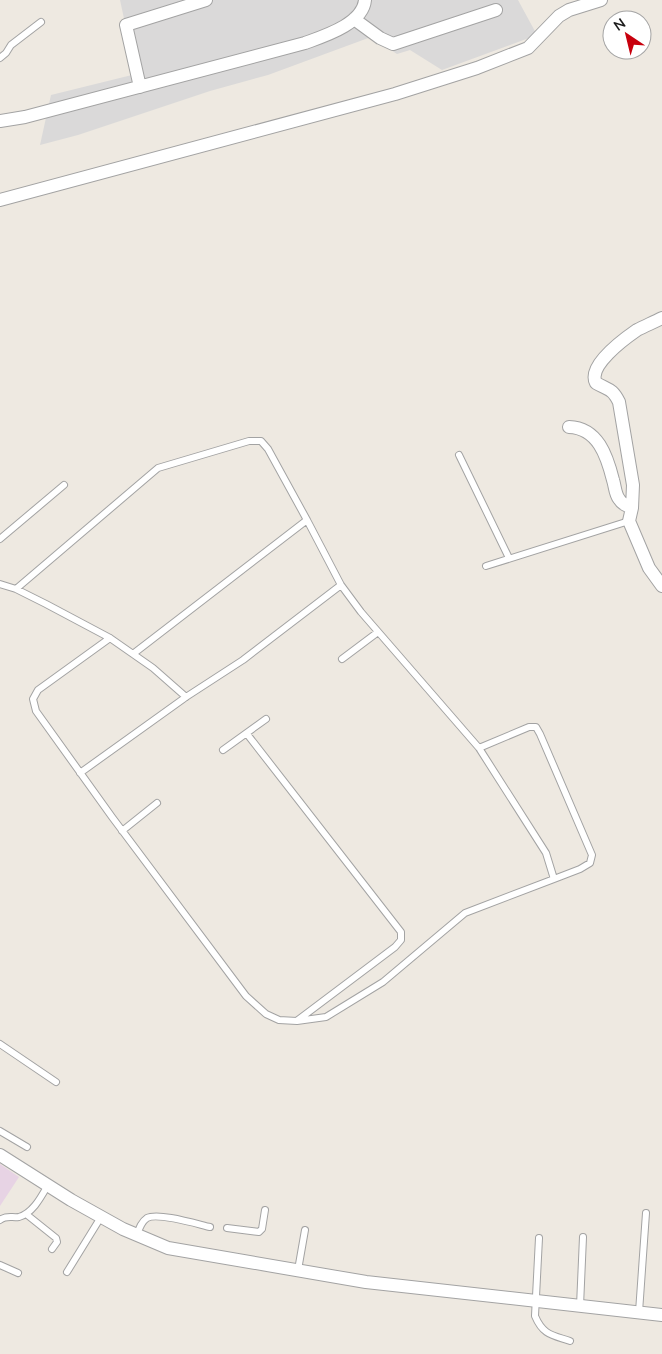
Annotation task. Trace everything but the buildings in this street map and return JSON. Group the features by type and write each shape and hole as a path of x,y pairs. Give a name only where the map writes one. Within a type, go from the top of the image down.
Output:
{"street":[{"path":"140,87 126,25 206,0"},
{"path":"0,121 25,117 305,43 342,29 354,19 364,5 365,0"},
{"path":"0,200 395,94 477,68 528,48 559,16 569,10 601,0"},
{"path":"354,19 380,38 393,44 496,10"},
{"path":"630,515 632,484 618,402 615,394 610,389 596,383 594,372 600,363 619,344 637,330 662,318"},
{"path":"569,427 579,428 595,438 600,446 618,498 630,515 649,568 662,586"},
{"path":"0,1155 101,1217 137,1236 168,1248 366,1282 662,1314"}],"lane":[{"path":"0,58 11,45 41,22"},
{"path":"16,589 158,468 249,441 261,441 268,449 341,584 361,612 479,748 546,852 554,879"},
{"path":"459,454 509,558"},
{"path":"0,539 64,485"},
{"path":"486,566 630,515"},
{"path":"133,654 307,520"},
{"path":"0,584 16,589 110,638 153,668 186,697"},
{"path":"80,773 186,697 243,660 341,584"},
{"path":"342,659 378,632"},
{"path":"110,638 38,690 33,699 36,711 122,831 246,996 266,1014 278,1020 297,1021 326,1018 383,982 465,913 580,869 590,863 592,856 536,727 529,727 479,748"},
{"path":"224,750 266,719"},
{"path":"247,734 401,932 401,940 395,947 297,1021"},
{"path":"122,831 157,803"},
{"path":"0,1044 56,1082"},
{"path":"0,1131 27,1147"},
{"path":"0,1220 3,1217 16,1217 26,1214 34,1207 48,1185"},
{"path":"226,1228 259,1232 262,1229 264,1210"},
{"path":"640,1312 646,1213"},
{"path":"26,1214 56,1238 57,1242 52,1249"},
{"path":"137,1236 144,1220 149,1217 158,1216 210,1227"},
{"path":"67,1272 101,1217"},
{"path":"298,1270 305,1230"},
{"path":"580,1306 583,1236"},
{"path":"539,1238 535,1316 539,1326 545,1333 570,1341"},
{"path":"0,1264 18,1273"}],"shaded area":[{"path":"120,0 518,0 537,35 442,70 410,50 397,54 371,37 268,75 210,91 78,135 40,145 51,95 136,74"},
{"path":"0,1164 19,1177 0,1206"}]}
